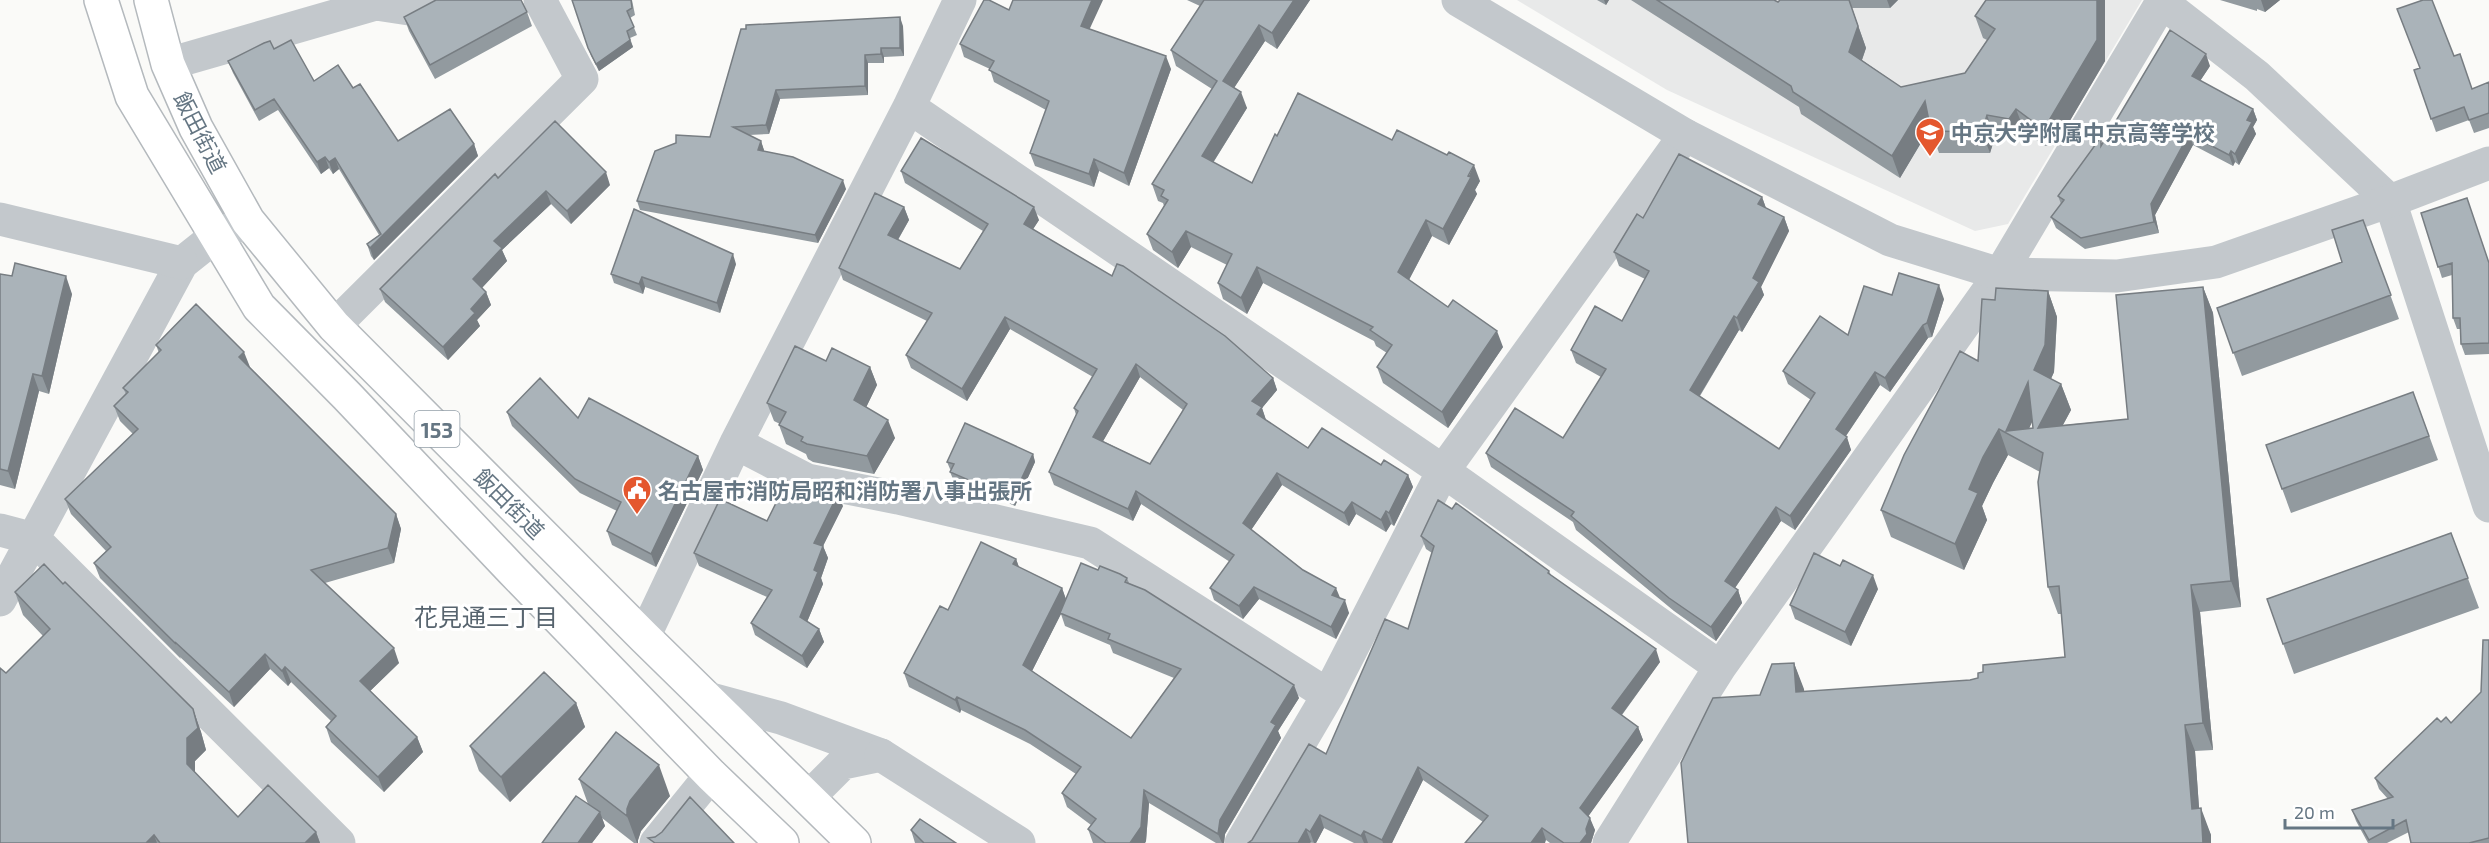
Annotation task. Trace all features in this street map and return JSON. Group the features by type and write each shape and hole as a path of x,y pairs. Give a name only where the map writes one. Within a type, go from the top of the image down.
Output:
{"highway":[{"name":"飯田街道","path":"101,0 132,96 259,307 711,775 782,843"},
{"name":"飯田街道","path":"151,0 168,64 196,128 248,221 334,326 644,637 854,843"}],"street":[{"path":"168,64 376,4 409,9 430,0"},
{"path":"334,326 582,79 540,0"},
{"path":"644,637 736,443 909,107 960,0"},
{"path":"1458,0 1685,135 1890,240 2001,274 2117,276 2216,262 2390,201 2489,163"},
{"path":"1609,843 1720,667 2001,274 2163,2 2257,76 2390,201 2477,430 2489,506"},
{"path":"909,107 1443,471 1720,667"},
{"path":"1241,843 1328,695 1443,471 1685,135"},
{"path":"0,219 182,263"},
{"path":"0,600 182,263 216,236 248,221"},
{"path":"736,443 807,480 898,498 1090,543 1328,695"},
{"path":"0,530 34,539 339,843"},
{"path":"707,698 781,718 882,755 1019,843"},
{"path":"808,798 843,763 882,755"},
{"path":"656,843 711,775"}],"shaded area":[{"name":"中京大学附属中京高等学校","path":"1517,0 2142,0 2008,224 1975,231 1667,90"}],"building":[{"path":"436,0 521,0 527,12 430,65 404,17"},
{"path":"572,0 631,0 632,8 627,11 634,27 627,31 630,40 596,64 588,48"},
{"path":"984,0 989,0 1009,10 1013,0 1092,0 1081,26 1166,56 1124,173 1094,159 1089,174 1030,153 1049,101 989,70 994,61 960,44"},
{"path":"1204,0 1294,0 1272,33 1259,25 1223,81 1241,92 1202,156 1252,183 1275,134 1277,136 1298,93 1392,140 1397,130 1447,155 1449,152 1474,165 1468,176 1471,177 1443,229 1426,220 1398,272 1448,307 1453,300 1497,331 1442,412 1377,367 1392,345 1370,330 1373,327 1257,267 1241,298 1218,283 1232,254 1186,231 1172,252 1147,234 1168,200 1161,196 1164,190 1152,184 1217,81 1171,50"},
{"path":"1657,0 1774,0 1778,2 1780,0 1849,0 1858,26 1849,52 1901,87 1965,73 1995,29 1975,16 1986,0 2097,0 2097,40 2047,124 2036,124 2016,109 2009,119 1987,115 1982,132 1931,131 1925,101 1892,156 1793,92 1791,86"},
{"path":"2423,0 2432,0 2454,56 2460,54 2472,89 2489,82 2489,113 2469,120 2464,107 2431,119 2414,70 2420,68 2397,9"},
{"path":"900,17 900,48 881,48 881,54 865,55 865,86 776,90 766,125 733,127 761,141 758,150 793,157 843,180 815,235 637,201 655,151 676,143 676,135 710,137 741,29 746,29 746,25"},
{"path":"2170,30 2206,54 2192,76 2253,109 2247,120 2252,122 2235,154 2231,151 2229,155 2189,134 2151,204 2154,222 2081,238 2051,217 2064,200 2058,196 2101,137 2101,146"},
{"path":"291,40 314,81 338,65 353,88 360,84 398,141 450,109 474,144 370,248 367,244 381,234 335,158 329,162 325,157 317,162 274,99 255,110 228,61 270,41 274,49"},
{"path":"555,121 606,172 567,211 546,191 494,241 502,248 473,279 486,292 471,309 475,313 443,347 380,289 495,174 498,178"},
{"path":"921,138 1034,207 1024,224 1112,276 1117,264 1123,266 1225,336 1273,378 1252,401 1262,407 1257,414 1308,448 1322,428 1381,465 1384,460 1408,475 1389,513 1386,511 1381,520 1352,502 1344,513 1277,473 1243,523 1303,570 1336,588 1332,595 1345,600 1331,627 1254,587 1239,606 1210,588 1234,555 1136,491 1128,509 1049,472 1078,411 1074,408 1097,369 1005,317 962,389 906,355 932,313 839,268 875,193 904,207 888,235 960,269 988,224 901,171","holes":["1136,364 1187,404 1150,464 1093,437"]},
{"path":"1679,154 1762,197 1758,204 1784,217 1753,278 1759,282 1737,318 1734,316 1690,390 1779,449 1815,393 1783,371 1820,316 1848,335 1864,286 1892,295 1899,273 1939,285 1927,323 1923,325 1885,378 1875,372 1836,429 1847,437 1790,516 1776,507 1725,581 1738,590 1711,627 1669,598 1571,516 1574,512 1486,453 1515,408 1563,438 1606,369 1571,350 1595,306 1622,321 1649,271 1614,252 1637,214 1643,218"},
{"path":"2467,198 2489,263 2489,343 2461,344 2460,318 2453,318 2452,263 2438,267 2421,213"},
{"path":"634,209 733,254 717,303 642,277 639,284 611,274"},
{"path":"2363,220 2391,295 2233,353 2217,308 2342,262 2332,230"},
{"path":"15,263 66,276 42,376 33,374 8,471 0,469 0,274 12,276"},
{"path":"2203,287 2231,581 2191,585 2203,723 2185,725 2192,809 2201,808 2203,843 1688,843 1681,763 1713,698 1760,695 1772,664 1794,663 1796,692 1970,680 1978,678 1978,673 1983,672 1983,665 2065,657 2059,586 2048,587 2038,482 2043,453 1999,429 1969,489 1978,493 1955,544 1881,510 1904,455 1960,351 1978,361 1982,299 1995,300 1996,288 2048,291 2045,345 2034,370 2061,384 2038,428 2128,419 2116,295","holes":["2028,382 2033,428 2006,431"]},
{"path":"196,304 244,352 239,357 396,514 388,548 311,570 394,648 360,681 417,737 378,777 326,727 336,716 285,667 282,671 265,654 229,692 175,642 176,644 94,563 111,547 65,499 138,429 114,406 128,392 123,388 161,350 156,345"},
{"path":"795,346 826,361 832,348 870,367 854,400 888,420 867,456 807,444 801,441 803,437 779,425 786,412 767,403"},
{"path":"540,378 578,418 589,398 698,456 651,554 607,531 621,502 575,479 507,412"},
{"path":"2413,392 2429,436 2282,489 2266,445"},
{"path":"965,423 1033,454 1012,499 950,472 954,464 947,462"},
{"path":"787,481 799,486 838,494 814,543 823,546 814,570 818,572 800,617 819,629 802,656 751,623 772,590 694,553 720,499 767,521"},
{"path":"1438,500 1452,509 1456,503 1549,571 1548,573 1656,649 1612,708 1638,727 1580,808 1590,818 1586,829 1587,834 1580,843 1564,843 1542,828 1531,843 1465,843 1488,816 1418,767 1382,840 1364,831 1361,836 1320,815 1310,832 1306,829 1298,843 1248,843 1252,840 1309,744 1326,754 1385,619 1408,629 1434,546 1421,536"},
{"path":"2451,533 2468,578 2283,644 2267,599"},
{"path":"981,542 1016,559 1013,564 1062,588 1023,665 1131,738 1181,669 1108,639 1110,634 1060,613 1081,563 1098,570 1100,566 1127,578 1125,582 1145,590 1294,685 1271,722 1276,725 1220,820 1218,834 1144,790 1141,827 1130,843 1106,843 1088,829 1096,819 1062,793 1081,767 1025,730 957,697 955,700 904,673 940,606 948,610"},
{"path":"1814,553 1840,566 1843,560 1873,575 1845,632 1790,605"},
{"path":"44,564 193,709 198,728 187,738 187,764 238,817 268,785 316,832 305,843 160,843 154,835 146,843 0,843 0,668 6,673 50,629 15,592"},
{"path":"2483,640 2489,640 2489,838 2469,843 2411,843 2406,820 2369,840 2352,810 2393,797 2375,778 2437,718 2441,722 2446,717 2451,723 2481,692"},
{"path":"544,672 576,703 501,777 470,746"},
{"path":"616,732 659,765 630,801 627,816 579,779"},
{"path":"576,796 600,812 578,843 542,843"},
{"path":"690,797 734,843 655,843 648,838 655,837 662,832"},
{"path":"920,819 956,843 924,843 911,830"}],"place":[{"name":"中京大学附属中京高等学校","path":"1930,158"},
{"name":"名古屋市消防局昭和消防署八事出張所","path":"637,516"}],"district":[{"name":"花見通三丁目","path":"486,616"}]}
